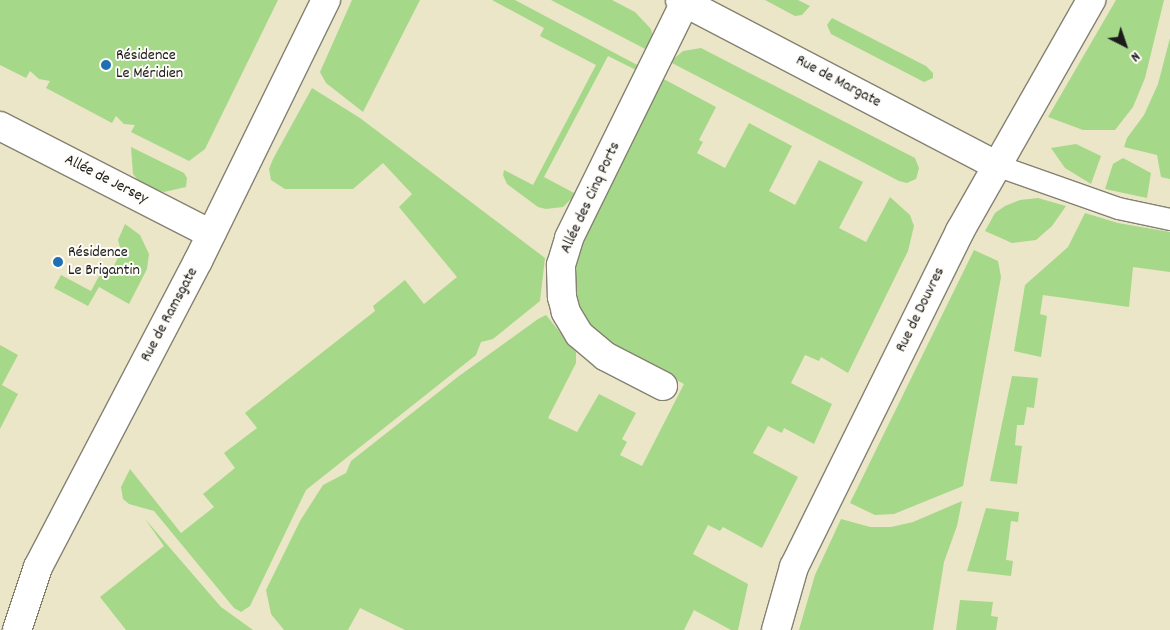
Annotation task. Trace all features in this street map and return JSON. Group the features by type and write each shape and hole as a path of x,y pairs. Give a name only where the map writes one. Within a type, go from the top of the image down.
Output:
{"street":[{"name":"Rue de Ramsgate","path":"17,630 42,559 211,234 326,0"},
{"name":"Rue de Douvres","path":"776,630 786,591 806,543 996,165 1090,0"},
{"name":"Rue de Margate","path":"682,1 996,165"},
{"name":"Allée des Cinq Ports","path":"663,386 605,356 579,334 566,312 562,297 561,265 569,238 682,1"},
{"name":"Allée de Jersey","path":"0,126 211,234"}],"lane":[{"path":"996,165 1118,208 1170,219"}],"green space":[{"path":"0,0 278,0 205,149 189,161 131,132 135,125 124,124 116,116 112,123 46,88 50,81 39,79 30,71 26,78 0,65"},
{"path":"352,0 420,0 363,112 326,83 320,72"},
{"path":"492,0 515,0 641,67 638,71 608,56 544,177 576,194 563,207 546,209 538,207 507,184 503,175 504,170 533,185 596,65 540,36 544,28"},
{"path":"551,0 612,0 635,12 651,29 653,36 649,51"},
{"path":"765,0 798,0 810,6 802,15 795,16"},
{"path":"1116,0 1164,0 1145,78 1133,107 1115,130 1083,130 1048,117"},
{"path":"832,18 926,66 933,73 933,78 924,82 831,34 827,25"},
{"path":"1170,38 1170,179 1161,177 1157,155 1124,147 1127,138 1144,115 1158,84"},
{"path":"701,48 915,158 919,168 916,179 907,183 899,181 670,62 683,51"},
{"path":"660,77 716,107 699,140 703,142 697,153 725,168 749,123 792,146 769,191 795,205 819,160 863,182 839,228 866,242 890,197 910,215 914,226 908,251 848,373 821,357 819,361 805,355 791,383 832,404 814,444 784,428 782,433 768,426 753,453 798,477 762,548 723,527 720,531 708,525 693,554 748,584 738,630 731,630 694,610 684,630 405,630 360,608 348,630 284,630 271,614 266,590 300,521 323,485 346,473 351,461 459,376 546,315 576,352 576,363 548,418 577,432 599,394 636,413 622,439 627,442 620,455 642,466 684,384 594,336 576,308 573,275 583,236"},
{"path":"312,88 360,118 545,258 540,301 493,339 481,342 476,355 306,490 250,606 241,612 234,608 154,511 129,504 123,499 121,487 130,469 181,533 214,507 203,494 235,468 224,453 257,428 245,413 375,311 373,306 405,280 424,304 457,277 399,207 412,194 383,163 353,189 285,189 271,180 269,169 273,159"},
{"path":"1076,144 1101,156 1091,184 1065,168 1051,148"},
{"path":"131,147 184,173 187,178 186,187 164,192 142,185 133,174"},
{"path":"1123,158 1151,173 1147,198 1105,189 1113,164"},
{"path":"1038,198 1066,206 1052,226 1036,240 1012,243 985,231 995,213 1005,206 1020,200"},
{"path":"1085,213 1118,223 1170,232 1170,272 1133,267 1129,307 1043,295 1040,314 1047,316 1041,357 1014,351 1025,285 1068,247"},
{"path":"125,224 140,235 149,254 147,269 129,304 99,287 88,306 54,288 61,275 91,291 99,276 111,272 121,251 118,240"},
{"path":"974,250 998,261 1001,277 963,486 894,514 875,515 850,503"},
{"path":"0,345 18,355 2,385 18,394 0,429"},
{"path":"1012,376 1038,378 1034,408 1027,407 1024,425 1017,425 1015,445 1022,446 1017,484 990,481"},
{"path":"962,501 957,526 944,562 933,630 799,630 815,575 841,519 870,527 891,527 913,522"},
{"path":"986,508 1019,512 1018,522 1011,521 1006,560 1013,561 1011,576 967,571"},
{"path":"145,519 221,607 253,630 126,630 100,597 164,546"},
{"path":"960,600 993,602 991,616 998,617 996,630 956,630"}],"place":[{"name":"Résidence Le Méridien","path":"106,65"},
{"name":"Résidence Le Brigantin","path":"58,262"}]}
